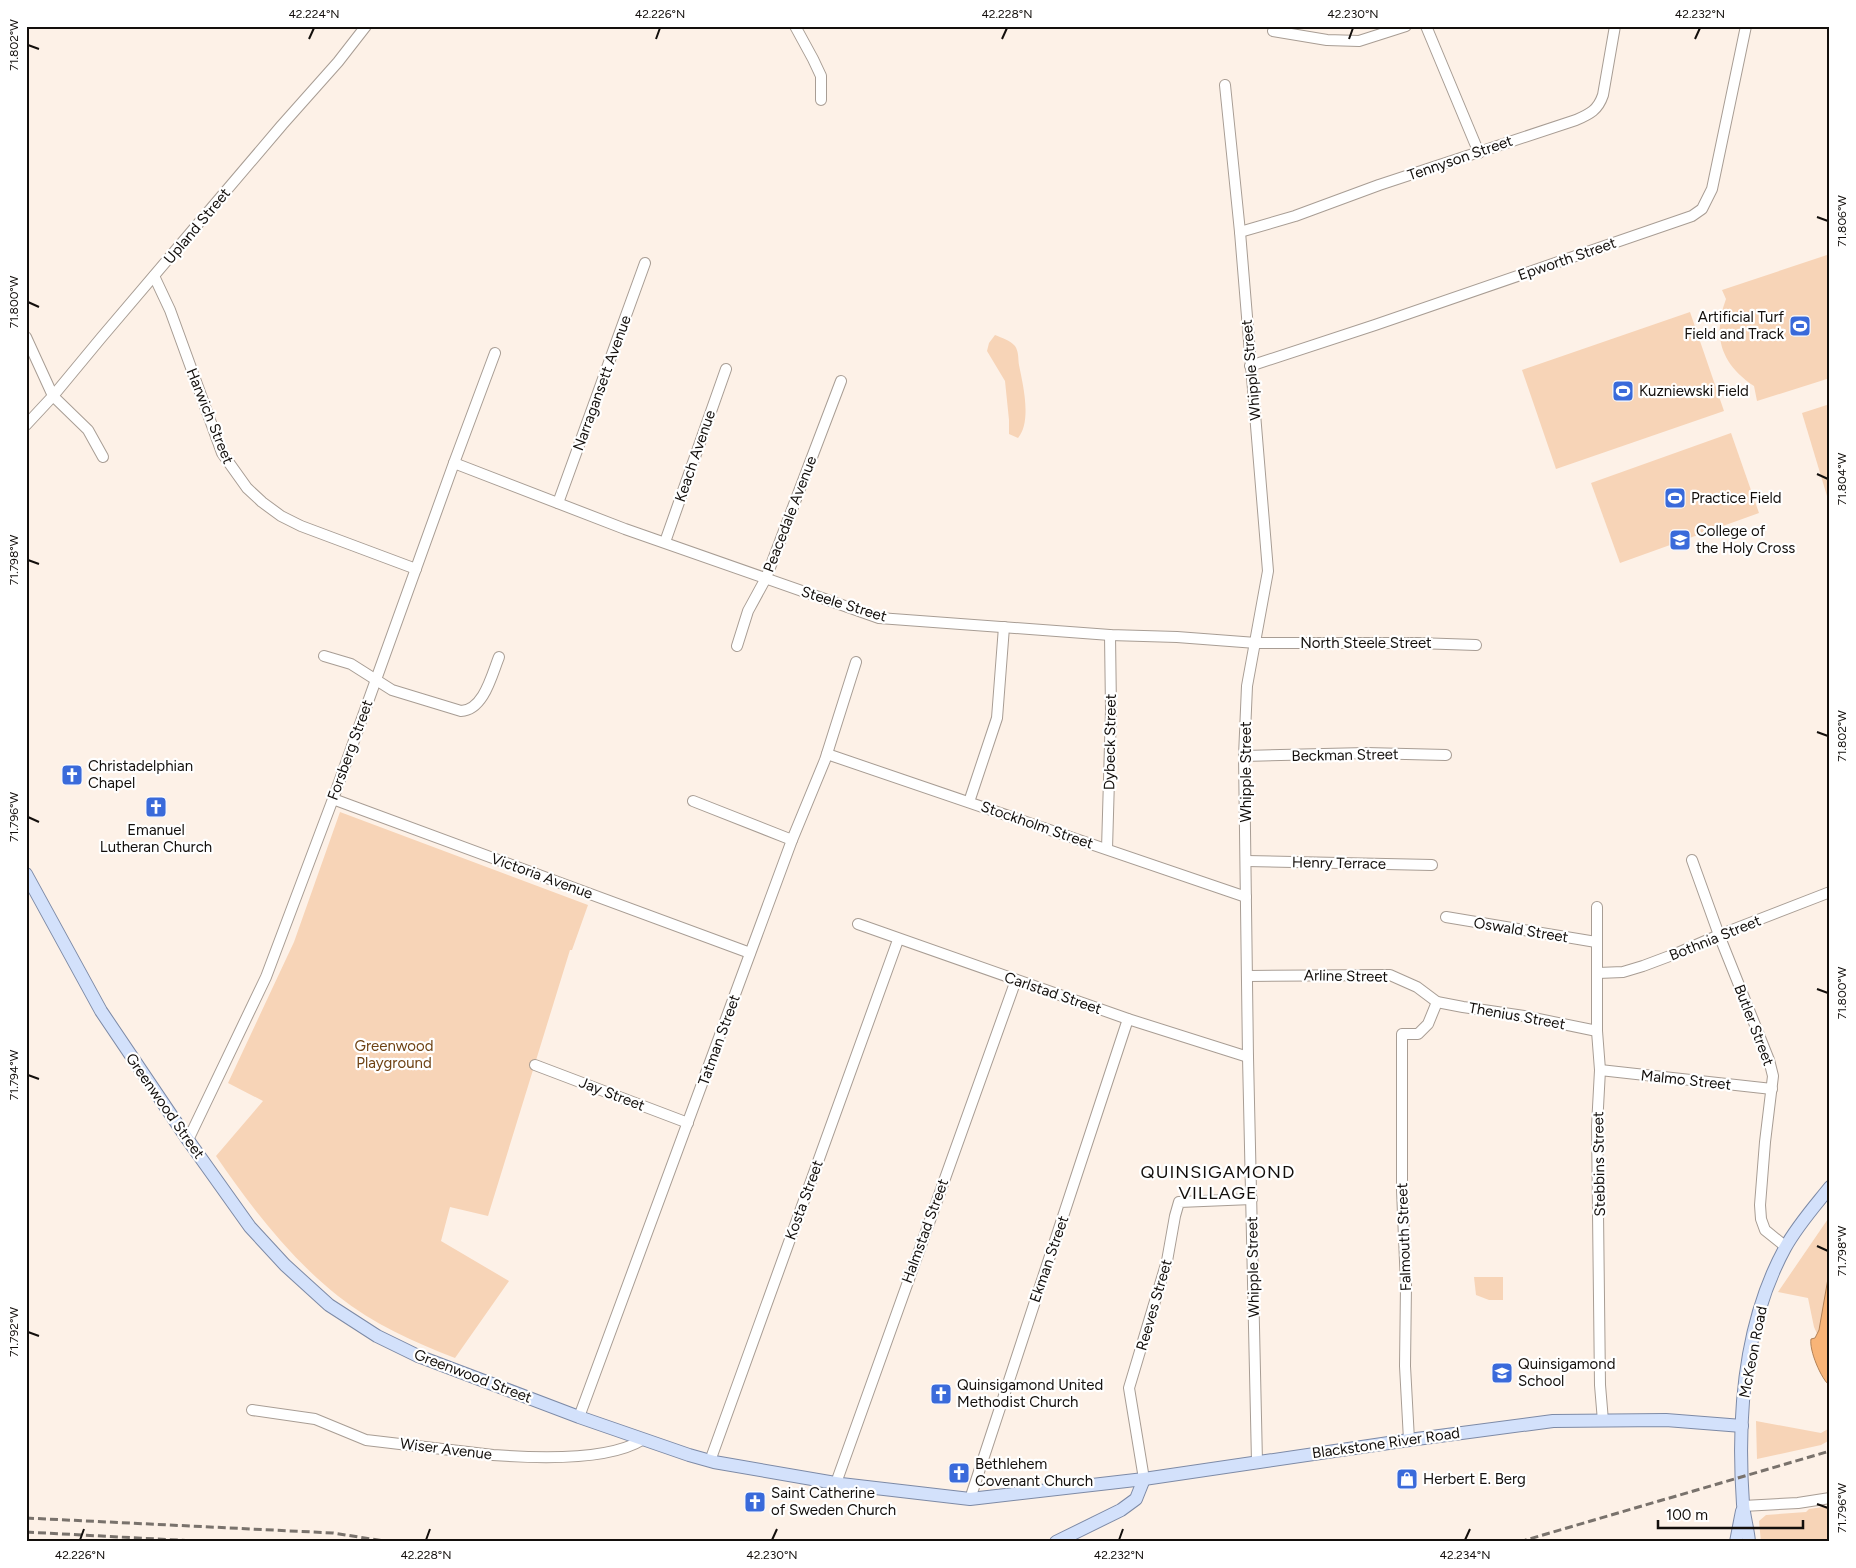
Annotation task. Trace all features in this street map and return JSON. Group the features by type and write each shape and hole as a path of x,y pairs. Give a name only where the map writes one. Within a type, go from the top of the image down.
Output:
{"main road":[{"name":"Greenwood Street","path":"26,874 101,1011 188,1140 265,1244 302,1282 329,1305 377,1336 418,1356 580,1417 642,1440 710,1461 836,1483 970,1498 1144,1479"},
{"name":"McKeon Road","path":"1749,1542 1743,1506 1742,1426 1746,1378 1758,1316 1771,1277 1786,1247 1795,1232 1830,1187"},
{"name":"Blackstone River Road","path":"1144,1479 1553,1421 1666,1420 1742,1426"},
{"path":"1056,1542 1121,1510 1136,1499 1144,1479"},
{"name":"McKeon Road","path":"1736,1542 1743,1506"}],"street":[{"name":"Upland Street","path":"26,425 53,396 282,125 338,62 366,26"},
{"path":"795,26 820,76 821,100"},
{"path":"1273,31 1327,40 1359,41 1406,26"},
{"path":"1426,26 1479,153"},
{"name":"Tennyson Street","path":"1240,232 1295,216 1379,185 1576,120 1593,112 1599,105 1603,95 1615,26"},
{"name":"Epworth Street","path":"1250,366 1692,216 1702,209 1712,189 1746,26"},
{"name":"Whipple Street","path":"1225,85 1240,232 1268,571 1247,686 1244,756 1248,1057 1257,1462"},
{"name":"Narragansett Avenue","path":"558,503 645,263"},
{"name":"Harwich Street","path":"154,276 170,310 222,453 247,488 275,511 301,526 416,569"},
{"path":"26,337 53,396 88,430 103,456"},
{"name":"Forsberg Street","path":"188,1140 266,977 333,800 375,679 495,353"},
{"name":"Keach Avenue","path":"665,542 726,369"},
{"name":"Peacedale Avenue","path":"737,646 748,611 766,578 841,381"},
{"name":"Steele Street","path":"454,463 625,529 880,618 1110,635 1177,637 1256,643"},
{"path":"969,802 997,718 1004,627"},
{"name":"Dybeck Street","path":"1107,849 1112,710 1110,635"},
{"name":"North Steele Street","path":"1256,643 1476,645"},
{"path":"324,656 352,664 392,690 451,709 466,711 475,707 480,701 499,656"},
{"name":"Tatman Street","path":"580,1417 792,840 827,754 856,662"},
{"name":"Stockholm Street","path":"827,754 1246,897"},
{"name":"Beckman Street","path":"1244,756 1446,755"},
{"name":"Victoria Avenue","path":"333,800 750,953"},
{"path":"693,801 792,840"},
{"name":"Butler Street","path":"1692,860 1769,1060 1773,1076 1760,1206 1761,1219 1765,1230 1786,1247"},
{"name":"Henry Terrace","path":"1246,861 1432,865"},
{"name":"Bothnia Street","path":"1598,973 1623,972 1643,966 1719,934 1830,892"},
{"name":"Stebbins Street","path":"1597,908 1597,1031 1600,1070 1597,1126 1600,1385 1603,1421"},
{"name":"Oswald Street","path":"1446,917 1596,942"},
{"name":"Carlstad Street","path":"858,924 898,940 1128,1019 1248,1057"},
{"name":"Kosta Street","path":"710,1461 898,940"},
{"name":"Arline Street","path":"1248,976 1390,975 1417,987 1437,1002"},
{"name":"Halmstad Street","path":"836,1483 1016,980"},
{"name":"Thenius Street","path":"1437,1002 1524,1016 1597,1031"},
{"name":"Falmouth Street","path":"1409,1440 1405,1366 1406,1285 1402,1190 1402,1034 1418,1034 1428,1024 1437,1002"},
{"name":"Ekman Street","path":"970,1498 1128,1019"},
{"name":"Jay Street","path":"535,1065 688,1123"},
{"name":"Malmo Street","path":"1600,1070 1772,1089"},
{"name":"Reeves Street","path":"1144,1479 1129,1388 1167,1261 1179,1202 1252,1199"},
{"name":"Wiser Avenue","path":"252,1410 315,1419 366,1440 493,1455 520,1457 596,1455 632,1447 642,1440"},
{"path":"1743,1506 1830,1498"}],"green space":[{"path":"1830,254 1830,378 1757,401 1754,386 1734,368 1722,348 1720,325 1726,299 1722,290"},
{"name":"Kuzniewski Field","path":"1690,312 1724,411 1556,469 1522,370"},
{"path":"995,335 1013,344 1018,353 1026,413 1025,422 1018,438 1009,434 1005,381 987,351 989,343"},
{"path":"1830,404 1830,506 1802,413"},
{"name":"Practice Field","path":"1731,433 1759,513 1620,563 1591,483"},
{"name":"Greenwood Playground","path":"340,812 588,905 572,950 570,950 488,1216 450,1207 441,1241 509,1281 455,1358 394,1332 351,1306 320,1281 272,1230 216,1156 263,1101 228,1083 294,942"},
{"path":"1830,1216 1830,1362 1814,1327 1808,1298 1778,1292"},
{"path":"1474,1277 1503,1277 1503,1300 1489,1300 1476,1295"},
{"path":"1756,1421 1821,1433 1828,1429 1830,1424 1830,1440 1821,1445 1757,1459"},
{"path":"1830,1506 1830,1542 1761,1542 1759,1521 1766,1515 1806,1512 1809,1509"}],"shaded area":[{"path":"1830,1267 1830,1386 1820,1371 1814,1357 1811,1339 1815,1338 1819,1330"}],"railway":[{"path":"1519,1542 1830,1451"},
{"path":"26,1518 333,1533 390,1542"},
{"path":"26,1532 213,1542"}],"place":[{"name":"Artificial Turf Field and Track","path":"1800,326"},
{"name":"Kuzniewski Field","path":"1623,391"},
{"name":"Practice Field","path":"1675,498"},
{"name":"College of the Holy Cross","path":"1680,540"},
{"name":"Christadelphian Chapel","path":"72,775"},
{"name":"Emanuel Lutheran Church","path":"156,807"},
{"name":"Quinsigamond School","path":"1502,1373"},
{"name":"Quinsigamond United Methodist Church","path":"941,1394"},
{"name":"Bethlehem Covenant Church","path":"959,1473"},
{"name":"Herbert E. Berg","path":"1407,1479"},
{"name":"Saint Catherine of Sweden Church","path":"755,1502"}],"district":[{"name":"QUINSIGAMOND VILLAGE","path":"1218,1182"}]}
